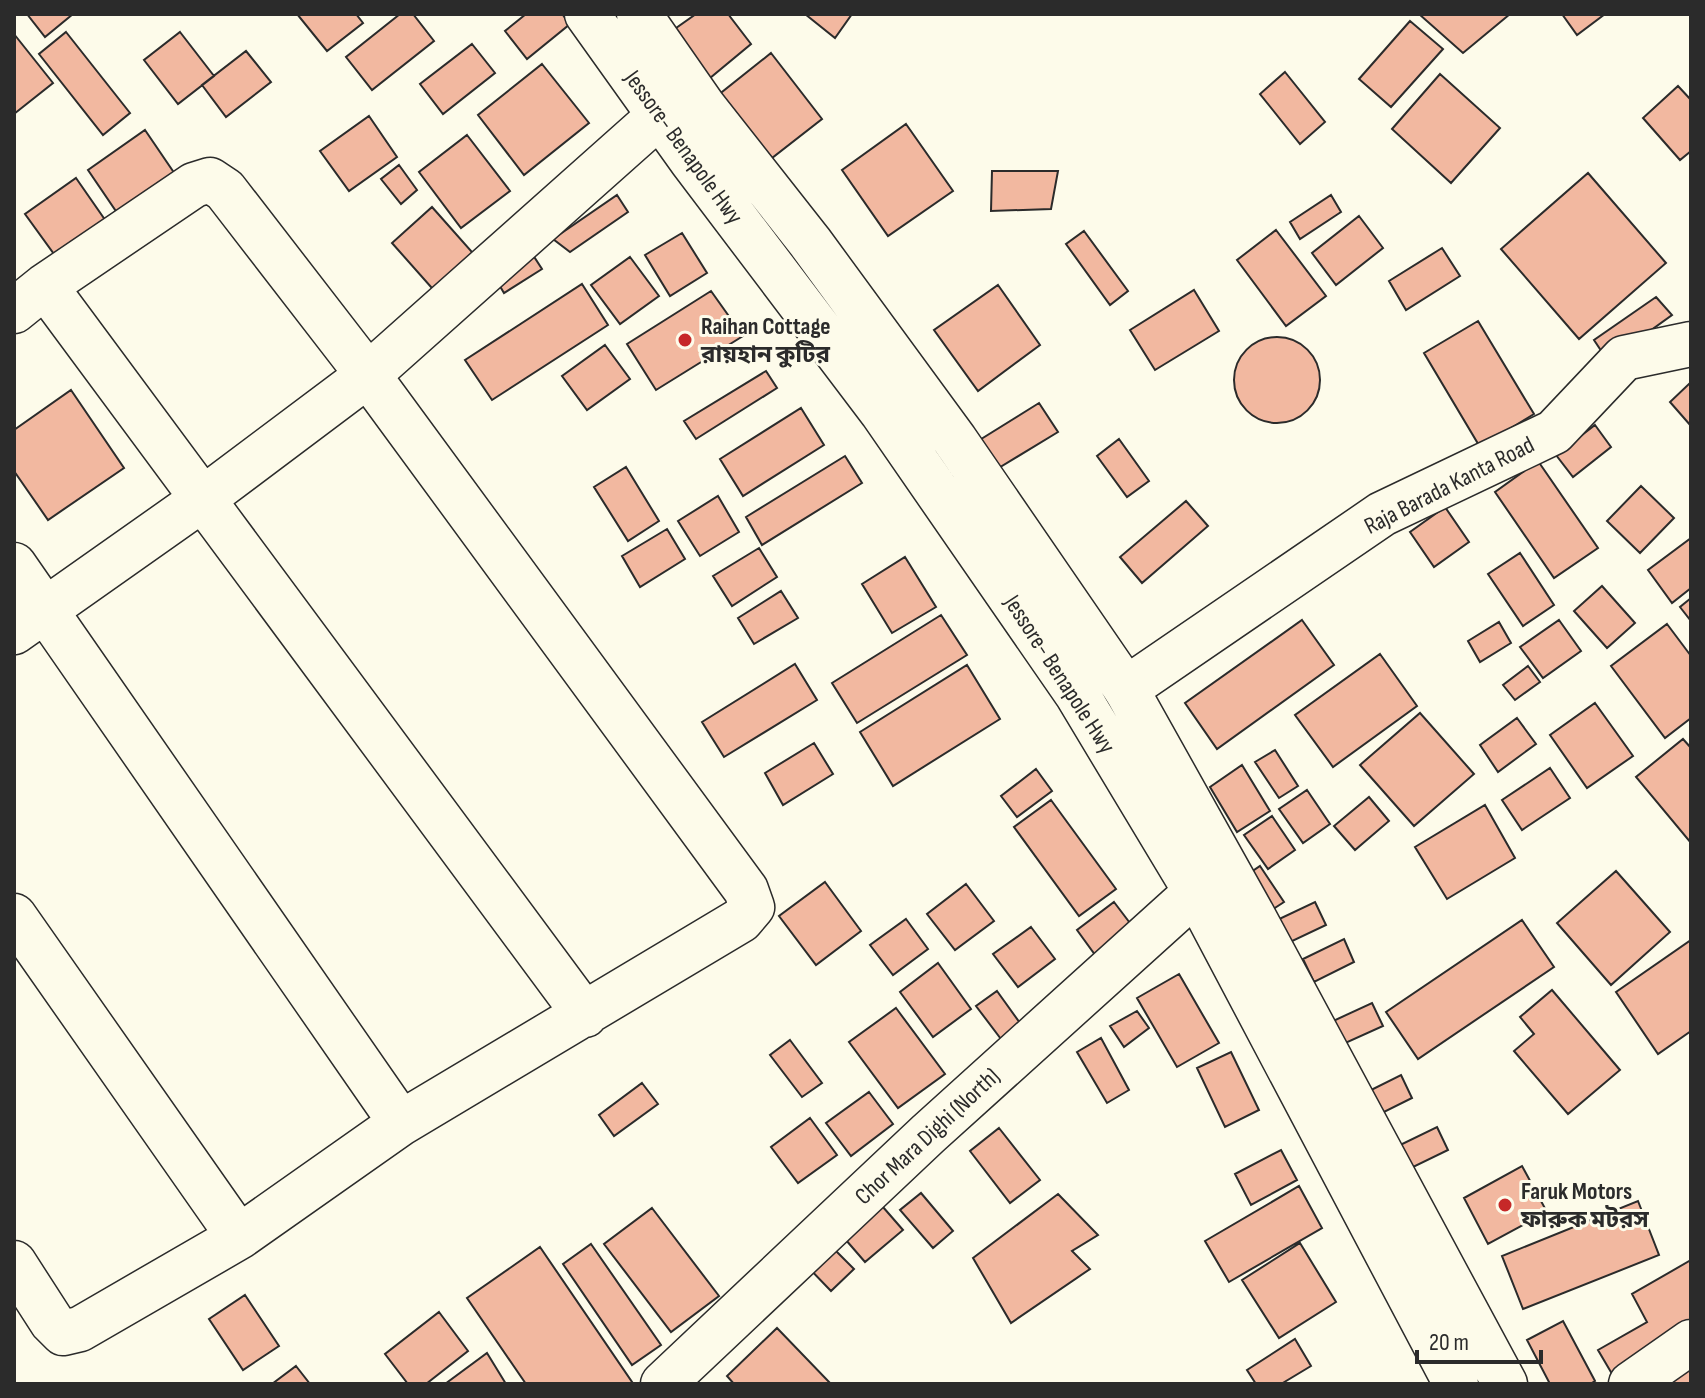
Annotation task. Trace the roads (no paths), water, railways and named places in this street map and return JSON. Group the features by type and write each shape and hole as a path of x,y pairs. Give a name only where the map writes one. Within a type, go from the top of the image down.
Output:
{"main road":[{"name":"Jessore- Benapole Hwy","path":"587,14 659,116 882,412 1068,681 1196,892 1456,1384"},
{"name":"Jessore- Benapole Hwy","path":"639,14 703,106 810,242 955,440 1126,689 1253,916 1505,1384"},
{"path":"30,620 204,498 368,375 659,116"},
{"path":"14,1263 52,1322 63,1333 80,1329 239,1237 401,1123 585,1015 741,920 752,907 746,890 368,375 225,190 210,180 194,185 30,298 204,498 585,1015"},
{"name":"Raja Barada Kanta Road","path":"1126,689 1382,514 1554,432 1624,358 1691,344"},
{"path":"14,565 30,620 401,1123"},
{"name":"Chor Mara Dighi (North)","path":"663,1384 928,1134 1196,892"},
{"path":"14,916 239,1237"},
{"path":"1631,1384 1691,1342"}],"place":[{"name":"Raihan Cottage রায়হান কুটির","path":"685,340"},
{"name":"Faruk Motors ফারুক মটরস","path":"1505,1205"}]}
